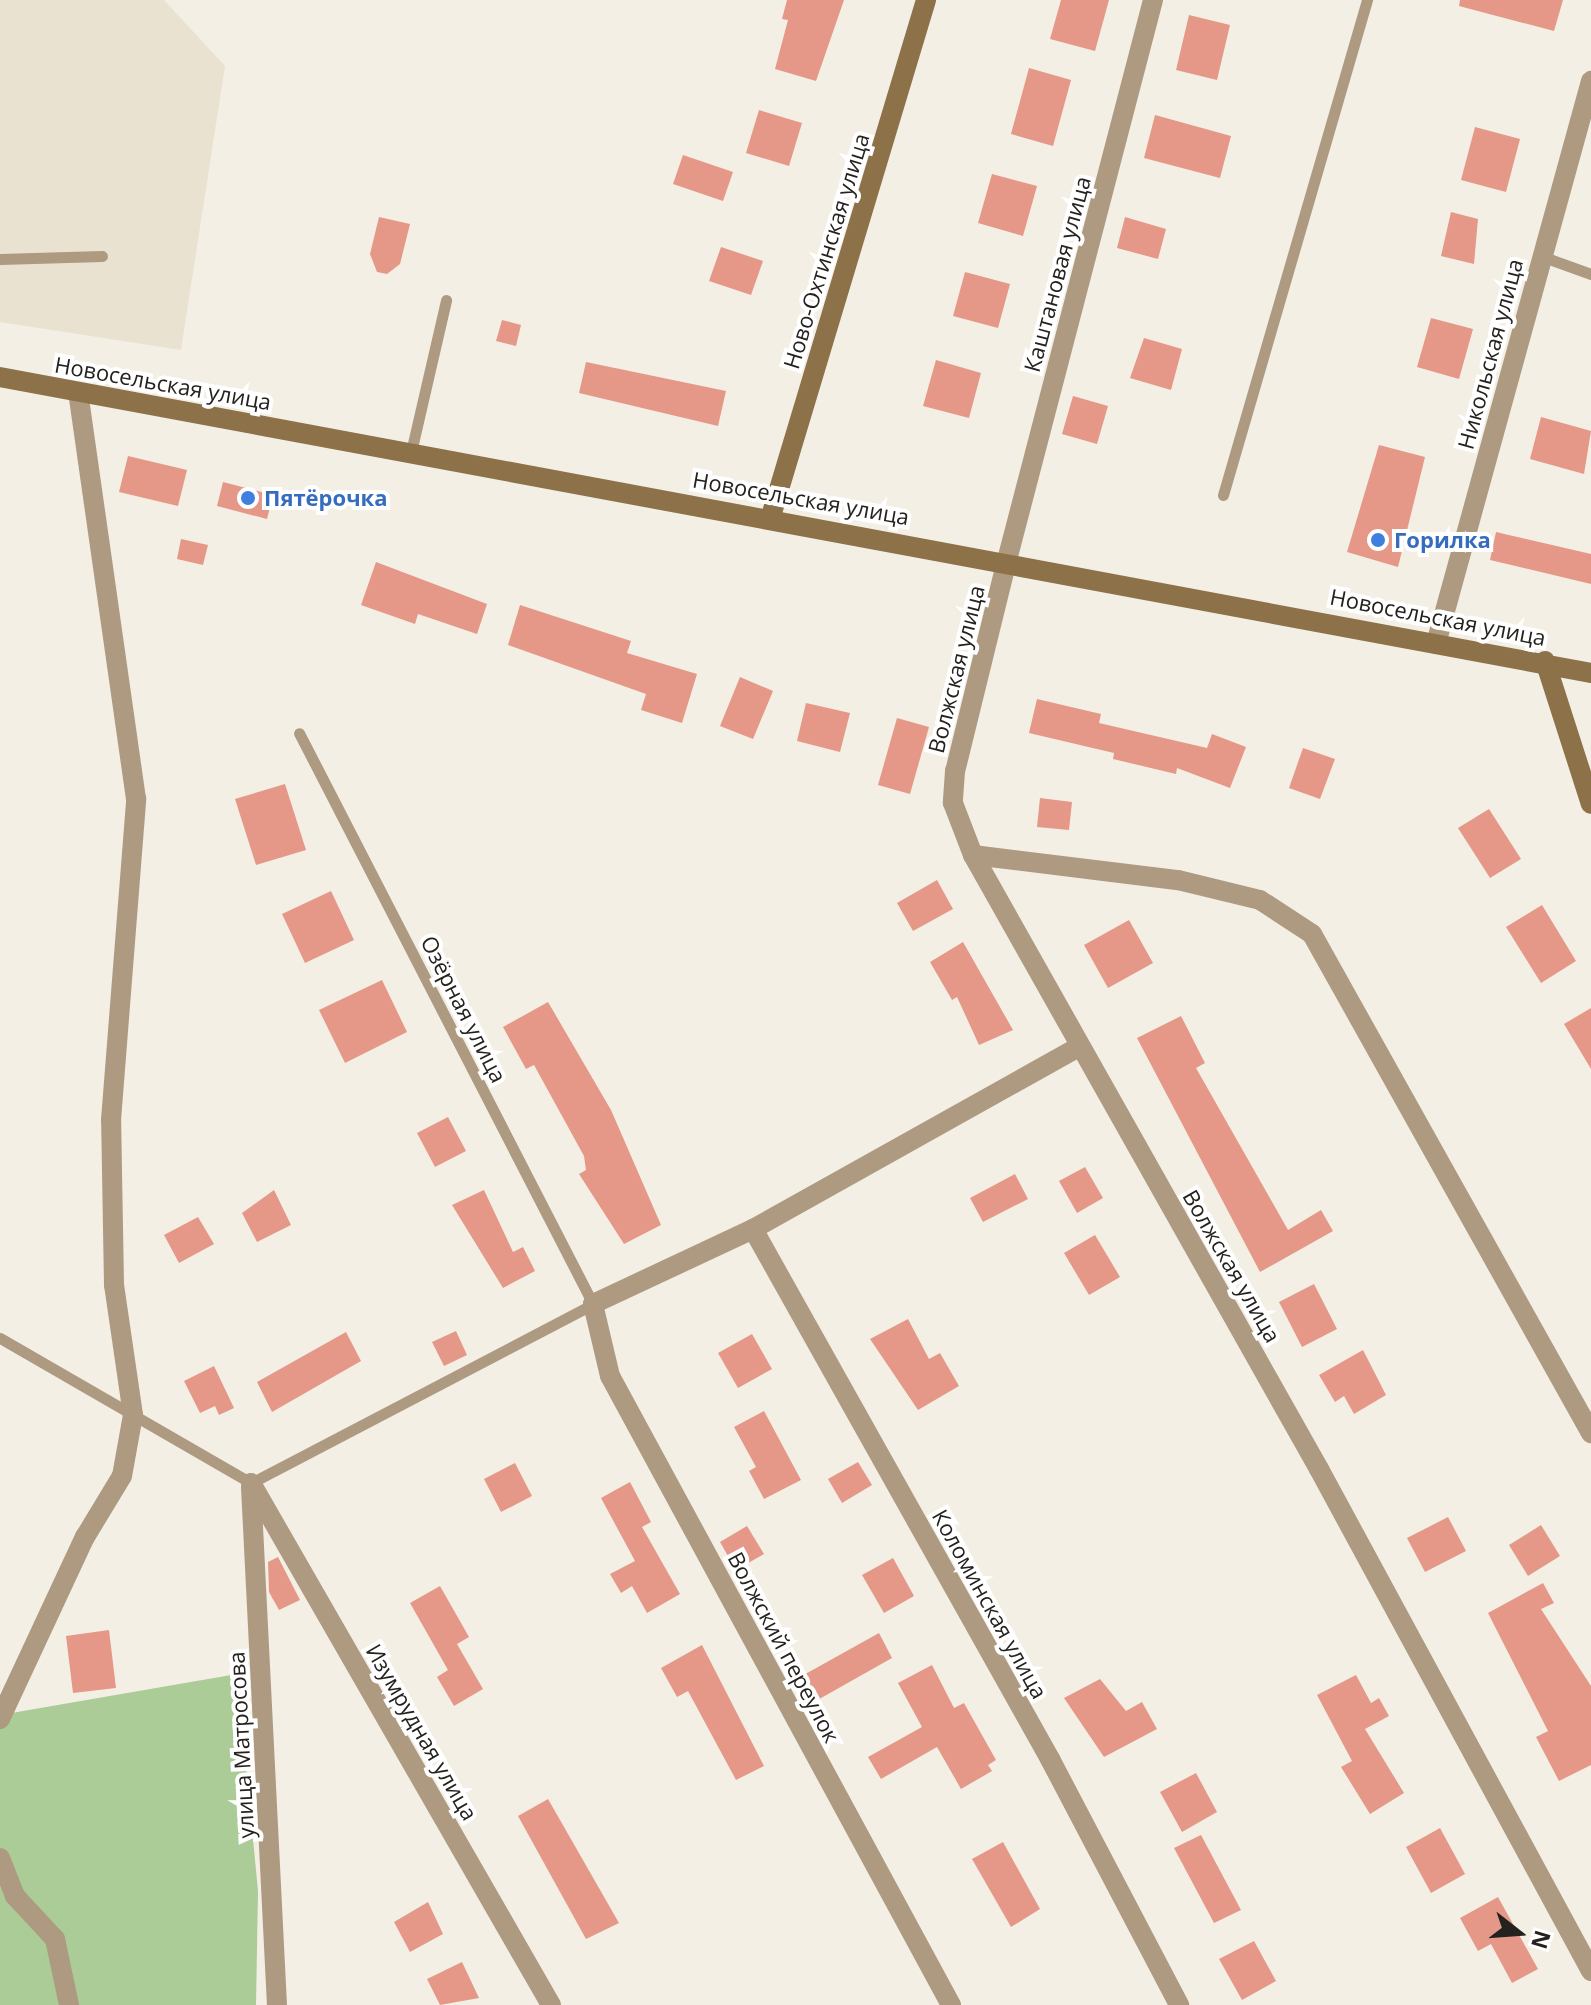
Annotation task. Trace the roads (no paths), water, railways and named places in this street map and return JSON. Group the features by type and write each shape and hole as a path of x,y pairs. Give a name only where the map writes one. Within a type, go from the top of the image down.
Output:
{"street":[{"name":"Ново-Охтинская улица","path":"771,516 926,0"},
{"name":"Каштановая улица","path":"1007,560 1153,0"},
{"name":"Никольская улица","path":"1437,640 1591,81"},
{"name":"Новосельская улица","path":"0,377 771,516 1437,640 1591,673"},
{"path":"0,1719 85,1537 122,1476 133,1415 114,1285 111,1120 136,799 78,392"},
{"name":"Волжская улица","path":"1007,560 955,771 953,803 973,855 1319,1469 1591,1971"},
{"path":"1545,661 1591,804"},
{"path":"973,855 1178,880 1260,900 1312,934 1591,1433"},
{"path":"593,1304 753,1229 1079,1047"},
{"name":"Коломинская улица","path":"753,1229 1050,1759 1179,2005"},
{"name":"Волжский переулок","path":"593,1304 610,1376 951,2005"},
{"name":"улица Матросова","path":"251,1483 277,2005"},
{"name":"Изумрудная улица","path":"251,1483 551,2005"},
{"path":"0,1858 15,1896 55,1939 69,2005"}],"lane":[{"path":"1223,495 1367,0"},
{"path":"0,259 102,256"},
{"path":"1541,256 1591,274"},
{"path":"411,452 446,300"},
{"name":"Озёрная улица","path":"299,733 593,1304"},
{"path":"0,1338 251,1483 593,1304"}],"place":[{"name":"Пятёрочка","path":"248,498"},
{"name":"Горилка","path":"1378,540"}]}
